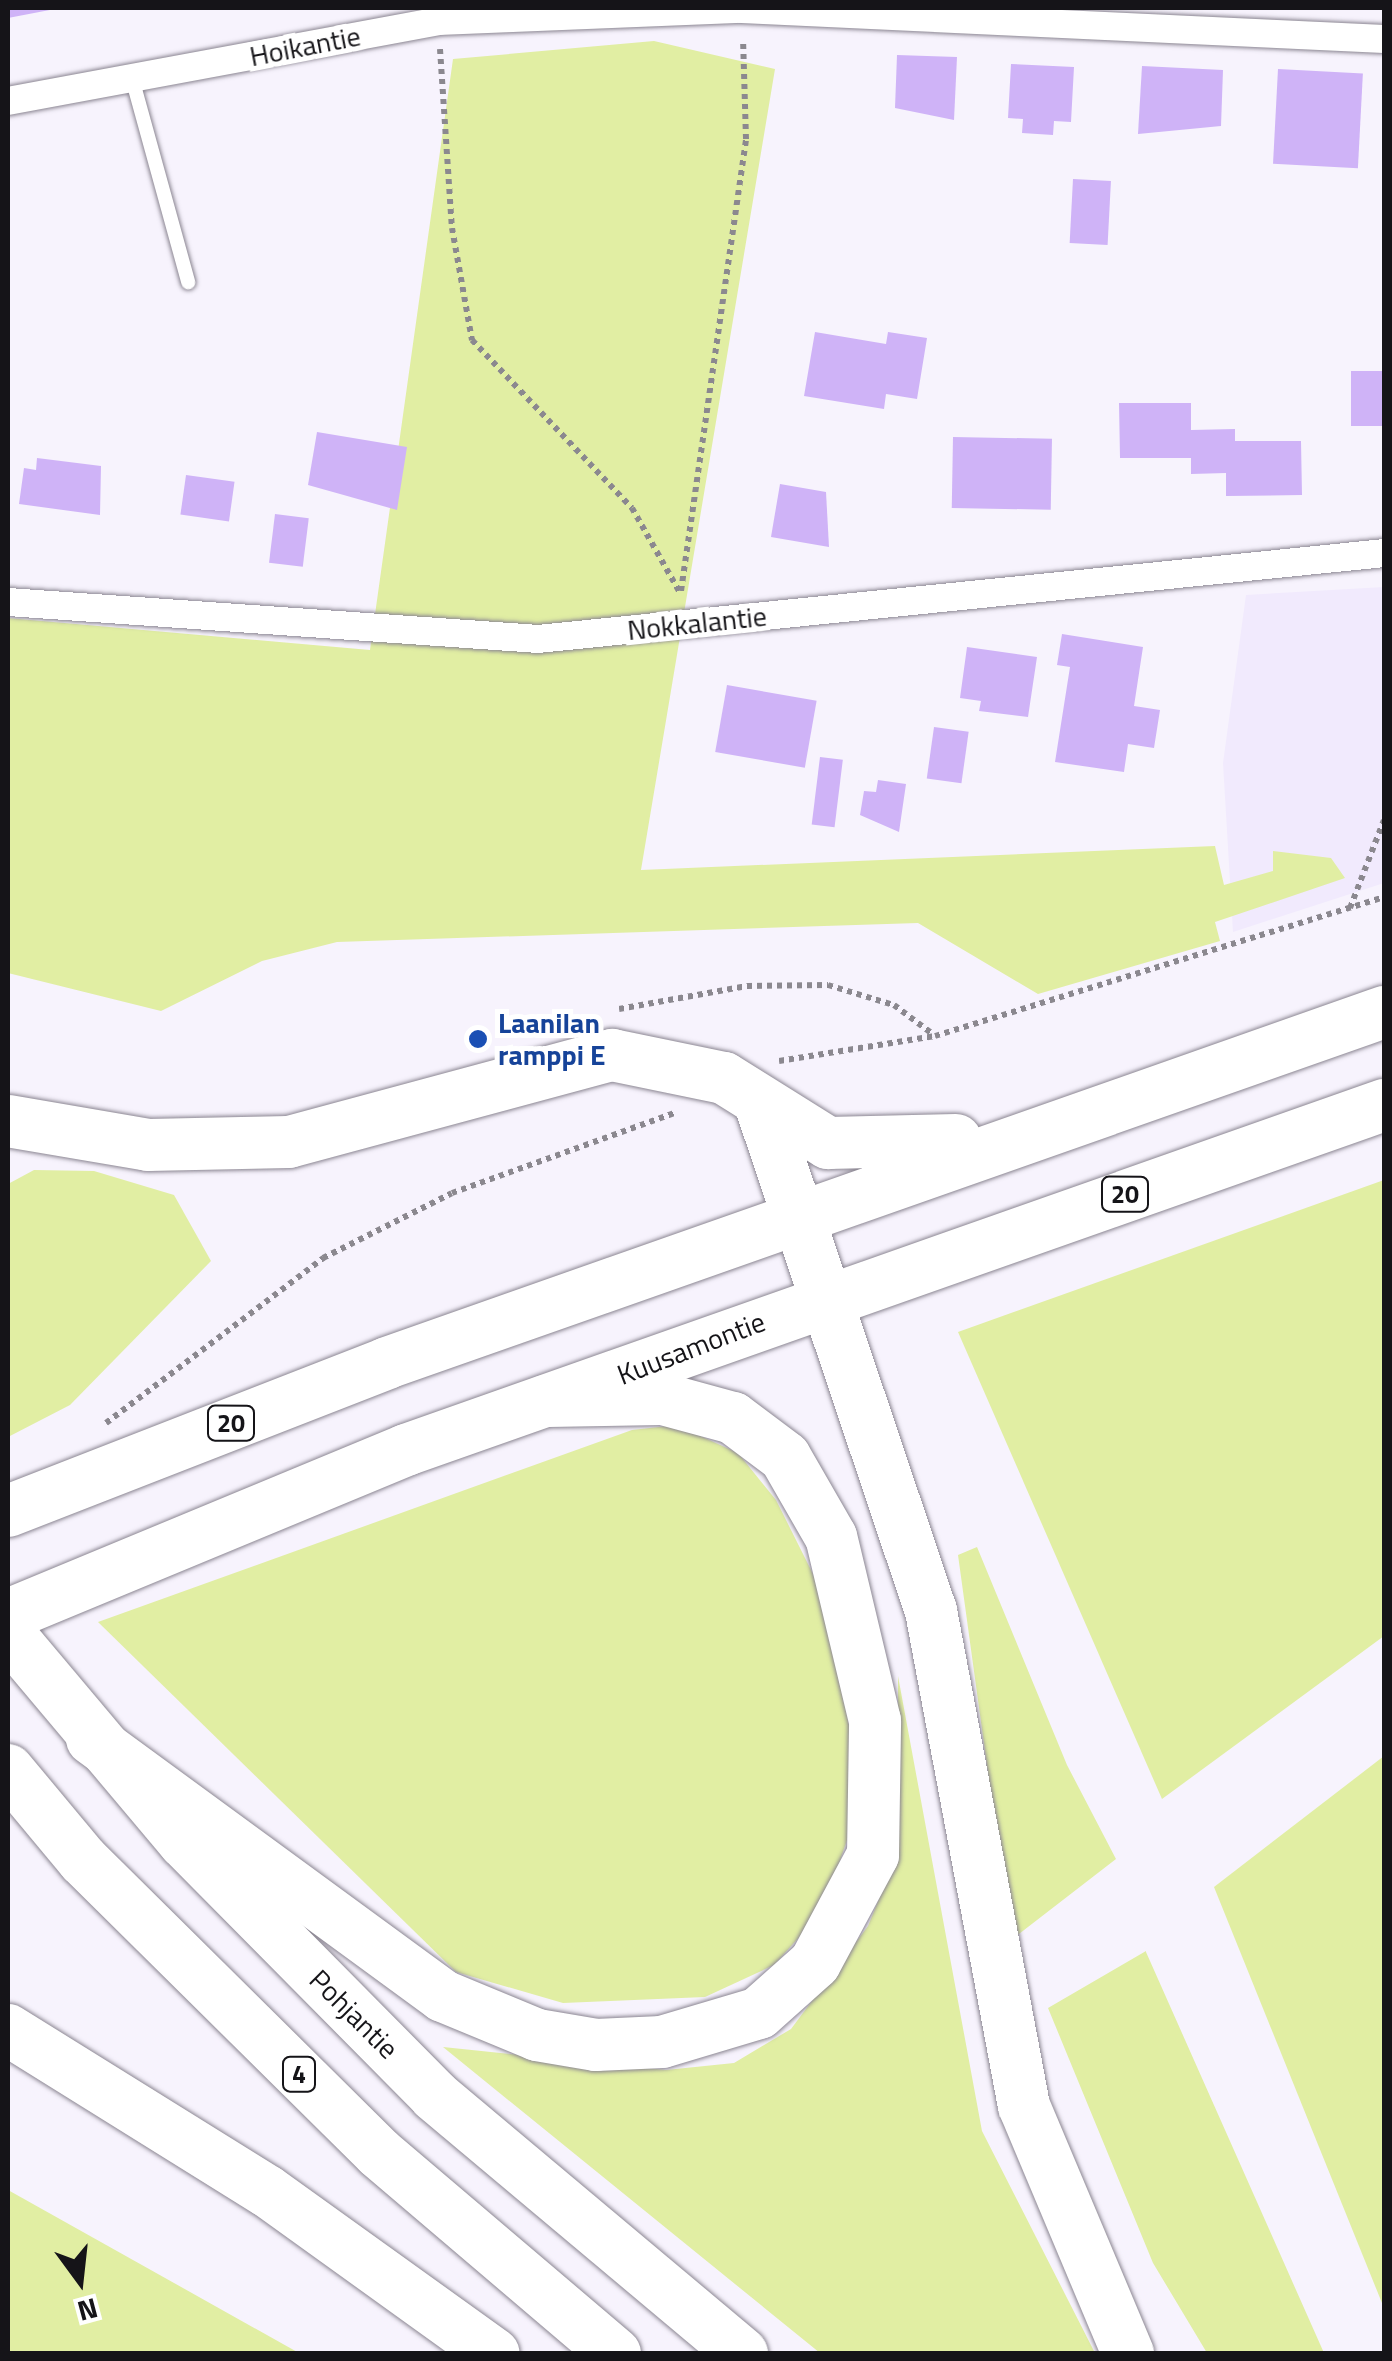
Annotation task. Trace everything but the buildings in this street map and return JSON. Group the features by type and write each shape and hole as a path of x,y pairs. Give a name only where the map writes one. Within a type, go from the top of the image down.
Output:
{"highway":[{"name":"20","path":"8,1510 797,1216 1384,1012"},
{"path":"8,1121 148,1145 288,1142 612,1055 700,1068 760,1086 806,1134 854,1146 1051,1126"},
{"path":"760,1086 797,1216 843,1291 842,1356 931,1611 1024,2106 1128,2354"},
{"name":"Kuusamontie","path":"8,1615 546,1402 843,1291 1384,1104"},
{"path":"92,1739 443,1996 537,2034 596,2045 662,2042 759,2013 815,1963 873,1856 875,1720 831,1537 785,1458 732,1418 663,1399 546,1402"},
{"name":"Pohjantie","path":"8,1633 92,1739 435,2096 742,2354"},
{"name":"4","path":"8,1770 83,1860 379,2153 616,2354"},
{"path":"8,2030 267,2192 494,2354"}],"street":[{"name":"Hoikantie","path":"8,101 438,21 742,8 1384,39"},
{"name":"Nokkalantie","path":"8,602 538,639 1384,553"}],"lane":[{"path":"132,78 188,282"}],"path":[{"path":"676,625 746,139 742,8"},
{"path":"438,21 452,228 472,340 632,508 681,594"},
{"path":"1350,908 1384,820"},
{"path":"760,1086 1384,898"},
{"path":"618,1009 747,986 828,985 894,1005 935,1036"},
{"path":"94,1430 322,1258 452,1194 694,1105"}],"shaded area":[{"path":"1384,587 1384,883 1233,932 1223,763 1246,595"}],"green space":[{"path":"654,41 775,69 641,870 1215,846 1224,885 1273,871 1273,851 1331,858 1345,878 1215,922 1220,941 1038,994 918,923 337,942 262,961 161,1011 8,973 8,618 370,650 453,59"},
{"path":"34,1170 94,1171 174,1195 211,1261 70,1405 8,1437 8,1184"},
{"path":"1384,1180 1384,1636 1162,1799 958,1332"},
{"path":"676,1425 738,1453 776,1500 816,1580 857,1760 848,1837 823,1911 774,1965 705,1997 563,2003 456,1972 98,1622 632,1430"},
{"path":"977,1547 1067,1765 1116,1859 1011,1940 958,1555"},
{"path":"898,1676 982,2131 1095,2353 820,2353 443,2047 666,2070 734,2063 791,2029 868,1926 888,1877 898,1829"},
{"path":"1384,1756 1384,2308 1214,1887"},
{"path":"1146,1951 1324,2353 1207,2353 1153,2263 1048,2008"},
{"path":"8,2190 299,2353 8,2353"}],"place":[{"name":"Laanilan ramppi E","path":"478,1039"}]}
